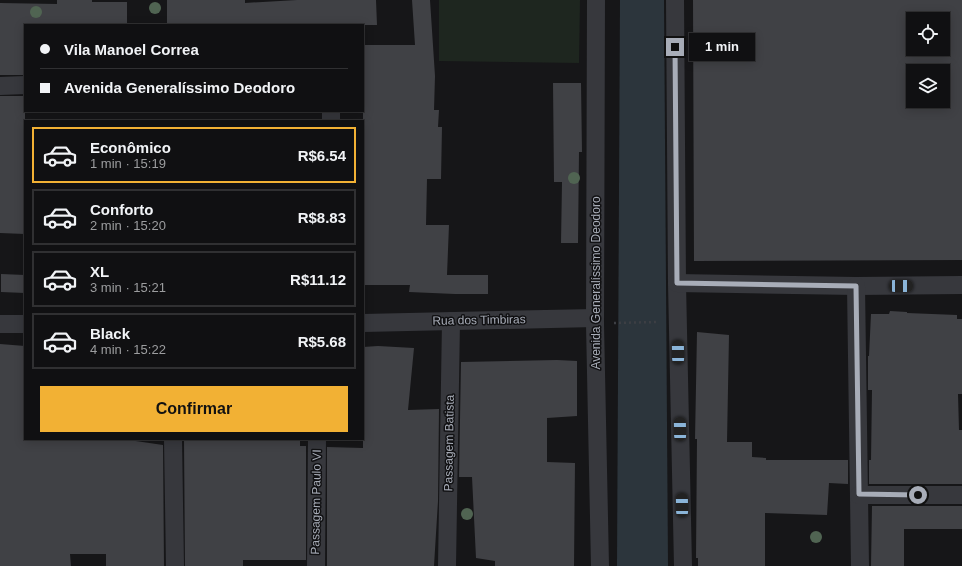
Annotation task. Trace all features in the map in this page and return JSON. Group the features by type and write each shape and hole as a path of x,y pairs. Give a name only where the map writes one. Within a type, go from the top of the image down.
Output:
{"street":[{"name":"Avenida Generalíssimo Deodoro","path":"596,0 595,321 600,566"},
{"path":"675,0 677,283 683,566"},
{"path":"0,86 24,85"},
{"path":"677,283 856,286 962,285"},
{"path":"856,286 860,566"},
{"name":"Passagem Batista","path":"447,566 451,321"},
{"name":"Rua dos Timbiras","path":"364,322 595,321"},
{"path":"0,324 24,324"},
{"path":"173,440 175,566"},
{"name":"Passagem Paulo VI","path":"316,566 317,440"},
{"path":"859,494 962,495"}],"path":[{"path":"595,321 678,322"}],"shaded area":[{"path":"439,0 580,0 579,63 439,61"},
{"path":"620,0 664,0 668,566 617,566"}],"building":[{"path":"57,0 127,2 127,24 24,24 24,75 0,75 0,3 57,4"},
{"path":"167,0 245,0 245,3 297,0 376,0 377,25 167,23"},
{"path":"412,0 430,0 435,76 434,110 439,110 438,127 442,127 441,179 427,179 426,225 449,225 447,275 488,275 488,294 409,292 410,285 364,285 364,45 415,45"},
{"path":"693,0 962,0 962,260 694,261"},
{"path":"553,83 581,83 582,152 579,152 578,243 561,243 562,182 554,182"},
{"path":"0,96 24,96 24,234 0,233"},
{"path":"1,274 24,275 24,293 1,292"},
{"path":"890,311 957,315 957,319 962,319 962,394 958,394 959,430 962,430 962,484 869,484 869,460 871,460 872,390 868,390 868,356 871,314 889,314"},
{"path":"697,332 729,335 727,442 752,442 752,457 766,458 766,460 848,460 848,484 829,483 827,515 765,513 765,566 698,566 698,558 696,558 697,439 695,439"},
{"path":"0,344 24,346 24,440 129,440 163,445 164,566 106,566 106,554 70,554 71,566 0,566"},
{"path":"378,346 414,348 408,410 439,409 438,501 434,566 327,566 327,447 363,448 364,347"},
{"path":"577,361 577,416 547,418 547,462 575,463 574,566 495,566 495,561 476,558 472,477 459,477 461,362"},
{"path":"184,440 300,440 300,446 306,446 306,560 243,560 243,566 185,566"},
{"path":"872,506 962,506 962,529 904,529 904,566 871,566"}],"route":[{"path":"675,47 677,283 856,286 859,494 918,495"}]}
